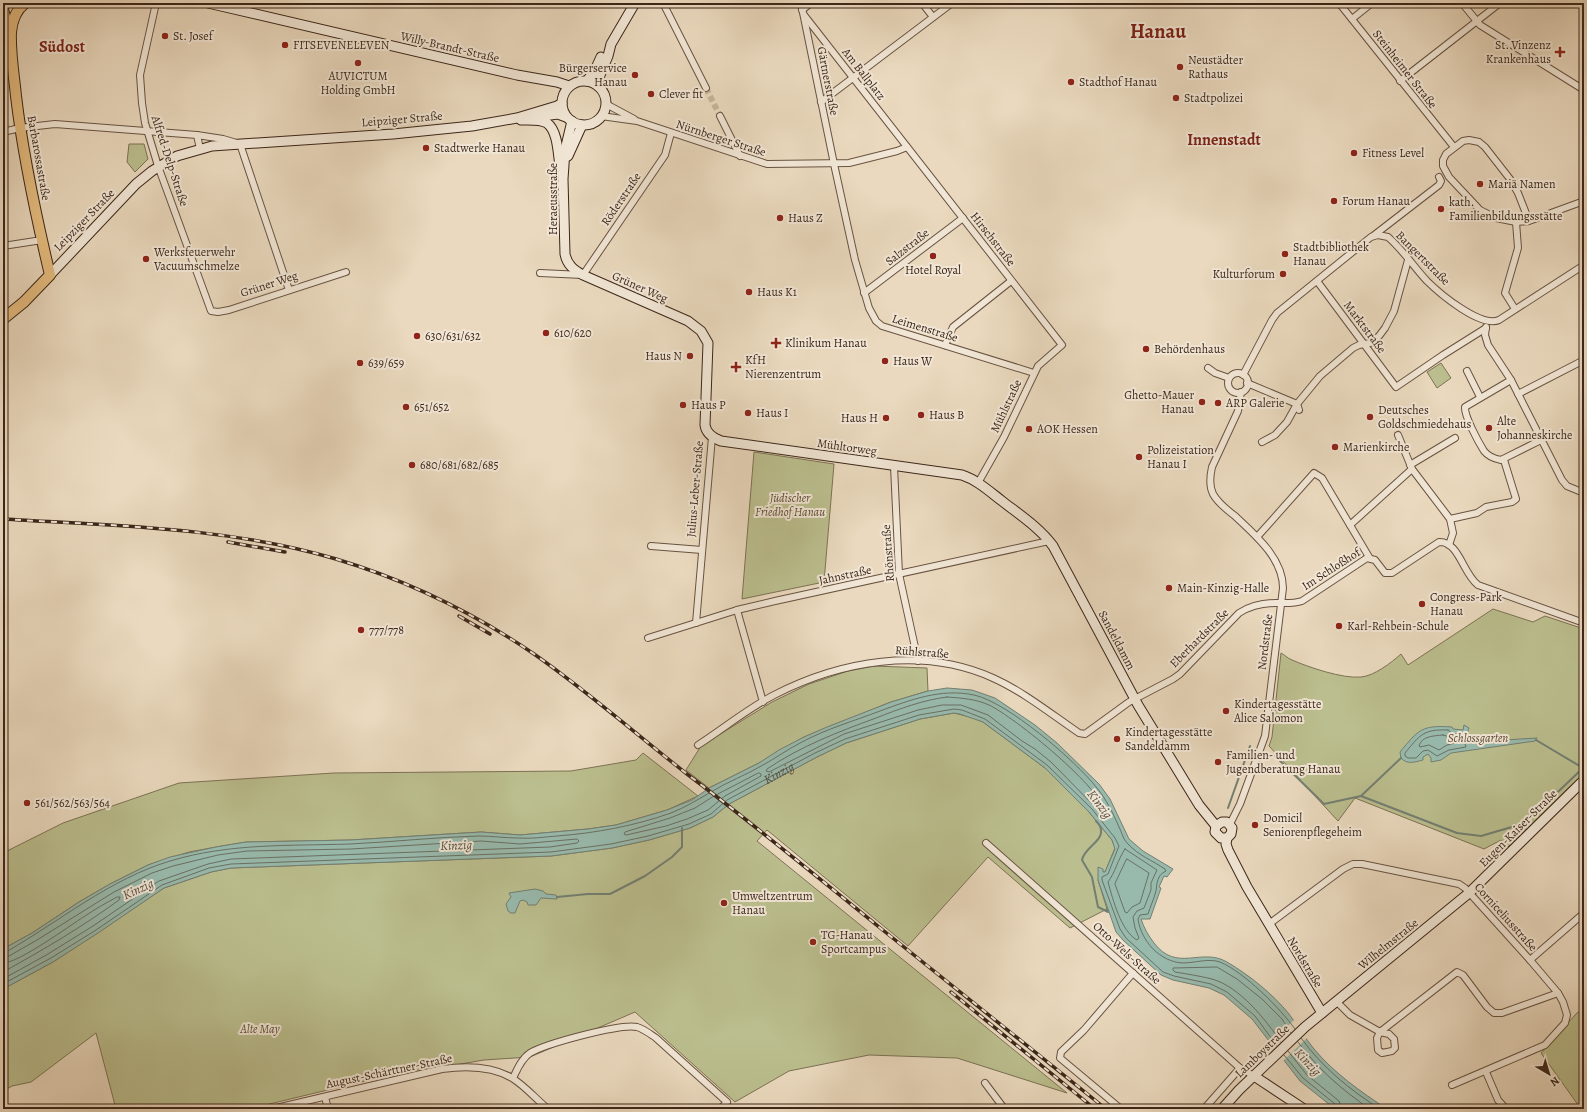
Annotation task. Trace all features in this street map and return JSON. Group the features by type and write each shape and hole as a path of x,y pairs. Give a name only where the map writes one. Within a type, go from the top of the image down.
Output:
{"main road":[{"path":"11,44 11,32 15,17 18,10 25,3"},
{"name":"Willy-Brandt-Straße","path":"208,3 570,86"},
{"path":"587,81 595,70 631,5"},
{"path":"3,9 11,44"},
{"name":"Barbarossastraße","path":"11,44 20,128 50,275"},
{"path":"598,86 610,44"},
{"path":"536,79 547,83 562,99"},
{"path":"514,119 558,114 582,125 595,122 601,116 606,104 604,94 598,86 587,81 577,82 570,86 562,99 563,110 569,119"},
{"name":"Leipziger Straße","path":"3,319 24,302 136,184 158,166 176,156 200,149 240,144 426,131 472,126 514,119 556,106 562,99"},
{"path":"514,119 542,121 551,128 558,151 563,179"},
{"name":"Heraeusstraße","path":"565,254 563,179 569,119"},
{"path":"564,166 582,125"},
{"name":"Grüner Weg","path":"565,254 569,265 583,275 688,321"},
{"name":"Julius-Leber-Straße","path":"688,321 701,331 708,343 705,425 707,431 712,437"},
{"name":"Mühltorweg","path":"712,437 721,441 960,475 978,483"},
{"name":"Sandeldamm","path":"978,483 1030,522 1049,541 1057,553 1134,699 1199,805 1216,826"},
{"name":"Eugen-Kaiser-Straße","path":"1469,893 1584,780"},
{"path":"1216,826 1222,822 1230,824"},
{"name":"Nordstraße","path":"1230,824 1232,831 1227,838 1228,850 1269,924 1322,1013"},
{"name":"Nordstraße","path":"1216,826 1218,836 1227,838"},
{"name":"Wilhelmstraße","path":"1322,1013 1383,965 1469,893"},
{"name":"Lamboystraße","path":"1222,1109 1305,1027 1322,1013"},
{"path":"1254,1076 1304,1109"}],"street":[{"name":"Alfred-Delp-Straße","path":"156,3 140,75 142,103 148,132 158,166 206,299"},
{"path":"663,3 706,88"},
{"path":"803,9 811,3"},
{"path":"922,3 933,17"},
{"path":"821,102 952,3"},
{"name":"Steinheimer Straße","path":"1339,3 1454,148"},
{"path":"1352,19 1372,3"},
{"path":"1462,3 1476,21 1584,90"},
{"path":"1400,81 1500,3"},
{"name":"Am Ballplatz","path":"803,9 852,79 907,147"},
{"name":"Gärtnerstraße","path":"803,9 834,164"},
{"path":"606,104 637,121"},
{"name":"Nürnberger Straße","path":"601,116 637,121 767,164 834,164 858,161 907,147"},
{"path":"720,116 740,156"},
{"name":"Leipziger Straße","path":"3,132 20,128 55,124 196,135 223,138 240,144"},
{"name":"Röderstraße","path":"583,275 665,155 672,133"},
{"path":"196,135 200,149"},
{"path":"1529,221 1518,194 1512,184 1485,147 1479,142 1469,140 1463,141 1446,154 1442,163 1449,177 1480,210 1496,218 1516,222 1529,221 1584,202"},
{"path":"240,144 289,290"},
{"name":"Hirschstraße","path":"907,147 1062,345"},
{"name":"Leimenstraße","path":"834,164 855,260 864,293 873,317 879,324 1034,373"},
{"path":"1243,375 1277,313 1371,237 1439,185 1441,181 1439,178"},
{"name":"Salzstraße","path":"864,293 963,218"},
{"path":"1515,310 1504,293 1518,248 1516,222"},
{"name":"Bangertstraße","path":"1371,237 1378,235 1388,237 1436,289 1465,311 1478,318 1488,321"},
{"path":"3,246 42,240"},
{"path":"1262,442 1275,435 1287,422 1320,376 1353,348 1374,341 1379,336 1389,322 1398,298 1408,260"},
{"path":"1584,265 1515,310 1496,321 1488,321 1485,335 1488,345 1511,380 1562,480 1567,486 1584,493"},
{"name":"Grüner Weg","path":"206,299 211,311 218,312 346,272"},
{"name":"Grüner Weg","path":"540,273 583,275"},
{"path":"945,345 956,324 1011,281"},
{"name":"Marktstraße","path":"1317,281 1396,387 1486,328"},
{"name":"Mühlstraße","path":"978,483 1006,433 1034,373 1042,361 1062,345"},
{"path":"1518,394 1584,360"},
{"path":"1208,368 1215,373 1229,378"},
{"path":"1467,371 1480,397"},
{"path":"1243,375 1234,374 1229,378 1228,384 1230,390 1235,393 1241,392 1246,387 1247,383"},
{"path":"1243,375 1247,383 1298,407"},
{"path":"1511,380 1468,404 1465,407 1464,412 1484,451 1496,459 1504,460 1541,440"},
{"name":"Nordstraße","path":"1230,824 1240,804 1265,736 1283,583 1281,571 1269,551 1257,537 1214,496 1210,485 1212,467 1238,411 1241,392"},
{"path":"1398,435 1411,467 1450,519 1453,533 1449,544 1457,552 1473,582 1483,588 1584,623"},
{"name":"Julius-Leber-Straße","path":"696,623 712,437"},
{"path":"1350,525 1411,467 1454,438"},
{"path":"1450,519 1477,513 1486,507 1516,500 1517,497 1504,460"},
{"name":"Rhönstraße","path":"894,466 899,574 918,661"},
{"path":"1257,537 1314,473 1322,478 1369,558"},
{"name":"Jahnstraße","path":"648,638 738,610 1049,541"},
{"name":"Im Schloßhof","path":"1281,603 1290,604 1302,601 1363,560 1369,558 1375,560 1385,573 1392,573 1438,543 1441,542 1449,544"},
{"path":"651,546 702,550"},
{"name":"Eberhardstraße","path":"1134,699 1180,674 1239,613 1263,604 1281,603"},
{"path":"738,610 763,702"},
{"name":"Rühlstraße","path":"698,746 763,702 781,692 812,679 855,666 879,661 918,661 956,666 994,678 1022,693 1082,734 1089,732 1134,699"},
{"name":"Otto-Wels-Straße","path":"986,843 1240,1068 1254,1076"},
{"name":"Corniceliusstraße","path":"1269,924 1342,869 1353,864 1362,864 1459,884 1530,960 1558,993 1567,1011 1567,1020 1550,1041 1540,1048 1452,1085"},
{"path":"1530,960 1584,913"},
{"path":"1336,1001 1350,1015 1380,1032 1457,972 1463,975 1487,1008 1494,1013 1502,1013 1558,993"},
{"path":"1121,1109 1060,1058 1060,1055 1061,1052 1084,1030 1133,973"},
{"path":"513,1078 520,1063 530,1054 569,1040 612,1028 636,1027 646,1031 656,1038 727,1102 720,1109"},
{"name":"August-Schärttner-Straße","path":"272,1109 459,1066 488,1070 513,1078 548,1109"},
{"path":"1204,1109 1240,1068"},
{"path":"1486,1072 1498,1100 1506,1109"},
{"path":"985,1083 1003,1107 1008,1109"},
{"path":"325,1097 328,1109"}],"green space":[{"path":"129,144 144,144 148,159 135,172 127,162"},
{"path":"1441,363 1451,378 1437,388 1427,372"},
{"name":"Jüdischer Friedhof Hanau","path":"754,452 834,464 824,582 742,599"},
{"name":"Schlossgarten","path":"1493,609 1533,622 1545,616 1584,629 1584,773 1508,847 1501,840 1484,849 1355,798 1338,821 1269,746 1272,737 1281,653 1292,660 1326,672 1354,677 1366,676 1382,668 1401,654 1408,665"},
{"path":"874,666 927,668 928,691 891,702 804,737 759,763 709,788 686,770 701,746 772,702 809,684 848,671"},
{"name":"Alte May","path":"954,713 983,722 1045,768 1089,812 1112,840 1115,848 1105,872 1102,872 1098,880 1107,909 1070,928 988,857 908,946 767,830 757,841 1067,1093 957,1058 869,1055 789,1071 735,1102 635,1012 530,1057 484,1060 373,1079 249,1109 116,1109 96,1033 31,1082 12,1086 3,1091 3,989 53,962 164,888 211,872 231,868 551,856 612,848 649,840 690,828 713,817 729,804 846,743 920,719"},
{"path":"643,753 698,796 667,810 616,825 588,829 520,835 481,832 351,840 246,842 189,852 148,865 110,884 79,902 32,933 3,949 3,853 63,823 179,783 334,773 571,771 636,760"},
{"path":"1584,1007 1584,1109 1581,1109 1541,1053"}],"water":[{"name":"Kinzig","path":"947,688 972,690 995,698 1035,725 1057,743 1099,784 1110,799 1129,839 1143,851 1173,869 1167,877 1164,876 1159,887 1161,888 1150,919 1141,919 1154,943 1163,952 1171,957 1180,958 1217,958 1227,962 1244,973 1260,985 1283,1007 1314,1049 1330,1066 1358,1089 1387,1109 1335,1109 1300,1081 1252,1019 1224,995 1209,988 1173,980 1161,975 1116,932 1098,880 1098,867 1103,869 1103,872 1105,872 1115,849 1112,840 1089,812 1045,768 983,722 954,713 920,719 846,743 729,804 713,817 690,828 649,840 612,848 551,856 231,868 211,872 164,888 53,962 3,989 3,949 32,933 79,902 110,884 148,865 170,857 246,842 351,840 481,832 520,835 616,825 667,810 692,800 709,788 759,763 779,750 827,727 891,702 928,691"},
{"path":"1464,725 1469,728 1467,738 1471,742 1537,738 1535,741 1451,753 1441,760 1431,762 1431,758 1428,754 1423,757 1423,760 1414,762 1406,762 1401,758 1400,752 1417,733 1422,730 1434,727 1452,727 1453,729 1463,730"},
{"path":"535,889 543,891 546,894 556,895 557,899 541,898 536,905 528,905 527,902 523,900 520,901 515,913 508,911 506,904 511,897 509,893"}],"pier":[{"path":"1295,1019 1308,1037 1282,1062 1269,1045"}],"waterway":[{"path":"1536,740 1583,768"},
{"path":"1228,808 1250,746"},
{"path":"1273,754 1324,804 1361,796 1457,833 1481,836 1522,824 1584,767"},
{"path":"1361,796 1401,758"},
{"name":"Kinzig","path":"1096,821 1101,830 1101,834 1083,856 1082,860 1092,877 1098,907 1108,912 1107,909"},
{"path":"557,897 588,894 610,894 645,876 672,857 682,847 682,828"}],"tunnel":[{"path":"706,88 720,116"}],"railway":[{"path":"3,519 129,526 213,534 295,548 362,567 414,587 463,611 534,654 573,683 783,849 1106,1109"},
{"path":"228,542 285,552"},
{"path":"459,616 490,634"},
{"path":"951,992 1095,1109"}],"place":[{"name":"St. Josef","path":"165,36"},
{"name":"FITSEVENELEVEN","path":"285,45"},
{"name":"St. Vinzenz Krankenhaus","path":"1560,52"},
{"name":"AUVICTUM Holding GmbH","path":"358,63"},
{"name":"Neustädter Rathaus","path":"1180,67"},
{"name":"Bürgerservice Hanau","path":"635,75"},
{"name":"Stadthof Hanau","path":"1071,82"},
{"name":"Clever fit","path":"651,94"},
{"name":"Stadtpolizei","path":"1176,98"},
{"name":"Stadtwerke Hanau","path":"426,148"},
{"name":"Fitness Level","path":"1354,153"},
{"name":"Mariä Namen","path":"1480,184"},
{"name":"Forum Hanau","path":"1334,201"},
{"name":"kath. Familienbildungsstätte","path":"1441,209"},
{"name":"Haus Z","path":"780,218"},
{"name":"Stadtbibliothek Hanau","path":"1285,254"},
{"name":"Hotel Royal","path":"933,256"},
{"name":"Werksfeuerwehr Vacuumschmelze","path":"146,259"},
{"name":"Kulturforum","path":"1283,274"},
{"name":"Haus K1","path":"749,292"},
{"name":"610/620","path":"546,333"},
{"name":"630/631/632","path":"417,336"},
{"name":"Klinikum Hanau","path":"776,343"},
{"name":"Behördenhaus","path":"1146,349"},
{"name":"Haus N","path":"690,356"},
{"name":"Haus W","path":"885,361"},
{"name":"639/659","path":"360,363"},
{"name":"KfH Nierenzentrum","path":"736,367"},
{"name":"Ghetto-Mauer Hanau","path":"1202,402"},
{"name":"ARP Galerie","path":"1218,403"},
{"name":"Haus P","path":"683,405"},
{"name":"651/652","path":"406,407"},
{"name":"Haus I","path":"748,413"},
{"name":"Haus B","path":"921,415"},
{"name":"Deutsches Goldschmiedehaus","path":"1370,417"},
{"name":"Haus H","path":"886,418"},
{"name":"Alte Johanneskirche","path":"1489,428"},
{"name":"AOK Hessen","path":"1029,429"},
{"name":"Marienkirche","path":"1335,447"},
{"name":"Polizeistation Hanau I","path":"1139,457"},
{"name":"680/681/682/685","path":"412,465"},
{"name":"Main-Kinzig-Halle","path":"1169,588"},
{"name":"Congress-Park Hanau","path":"1422,604"},
{"name":"Karl-Rehbein-Schule","path":"1339,626"},
{"name":"777/778","path":"361,630"},
{"name":"Kindertagesstätte Alice Salomon","path":"1226,711"},
{"name":"Kindertagesstätte Sandeldamm","path":"1117,739"},
{"name":"Familien- und Jugendberatung Hanau","path":"1218,762"},
{"name":"561/562/563/564","path":"27,803"},
{"name":"Domicil Seniorenpflegeheim","path":"1255,825"},
{"name":"Umweltzentrum Hanau","path":"724,903"},
{"name":"TG-Hanau Sportcampus","path":"813,942"}],"district":[{"name":"Hanau","path":"1158,31"},
{"name":"Südost","path":"62,47"},
{"name":"Innenstadt","path":"1224,140"}]}
